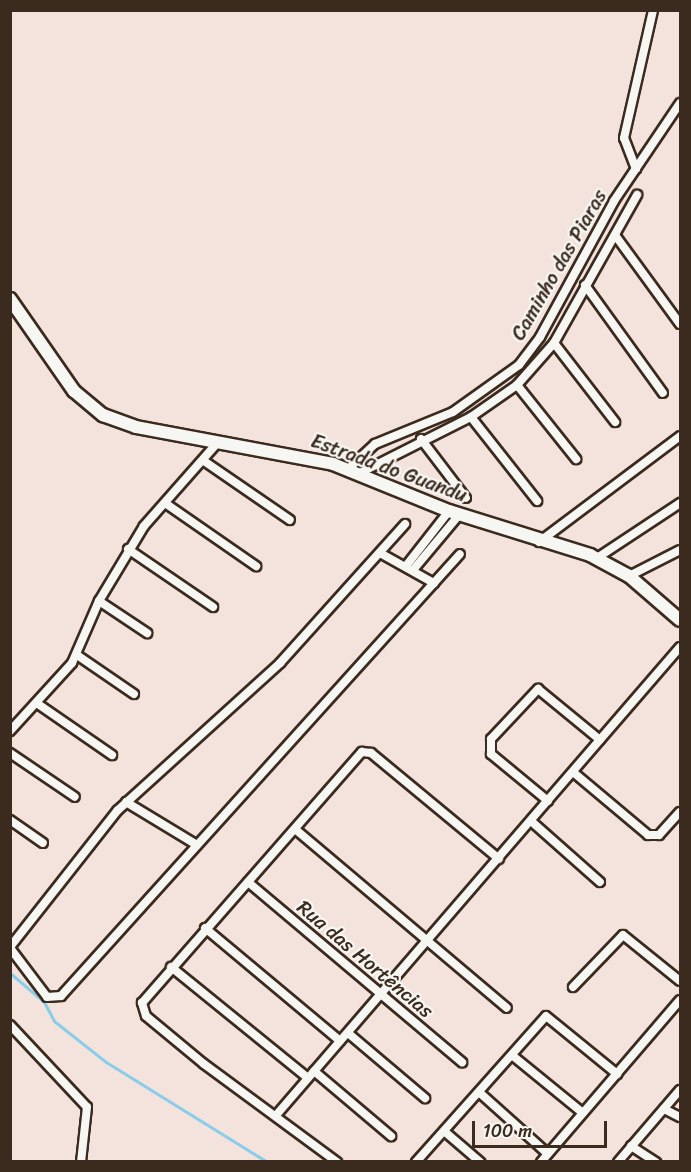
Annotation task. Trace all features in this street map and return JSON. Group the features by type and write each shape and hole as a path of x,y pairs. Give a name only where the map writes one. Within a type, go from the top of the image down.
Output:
{"street":[{"path":"636,169 624,138 653,10"},
{"name":"Caminho das Piaras","path":"353,472 375,444 453,412 519,365 636,169 681,103"},
{"path":"353,472 471,417 517,385 554,343 637,195"},
{"path":"615,235 681,324"},
{"path":"585,285 663,393"},
{"name":"Estrada do Guandu","path":"10,299 92,408 124,424 353,472 454,513 539,542 597,558 629,576 681,620"},
{"path":"554,343 615,422"},
{"path":"517,385 576,459"},
{"path":"471,417 537,501"},
{"path":"539,542 681,436"},
{"path":"421,439 466,498"},
{"path":"10,731 38,704 77,655 99,601 128,549 218,442"},
{"path":"204,461 290,520"},
{"path":"165,503 256,566"},
{"path":"597,558 681,503"},
{"path":"409,568 454,513"},
{"path":"405,524 280,663 126,802 10,947 47,997 58,999 460,554"},
{"path":"128,549 213,607"},
{"path":"629,576 681,550"},
{"path":"380,553 434,583"},
{"path":"99,601 147,633"},
{"path":"278,1113 681,647"},
{"path":"77,655 134,694"},
{"path":"548,801 488,747 536,689 600,740"},
{"path":"38,704 112,755"},
{"path":"338,1161 278,1113 256,1104 146,1016 142,1003 205,928 365,751 499,859"},
{"path":"10,753 75,797"},
{"path":"573,772 648,835 659,834 681,812"},
{"path":"126,802 197,846"},
{"path":"10,820 43,843"},
{"path":"531,821 600,882"},
{"path":"295,829 429,939 507,1008"},
{"name":"Rua das Hortências","path":"248,882 462,1062"},
{"path":"205,928 340,1041"},
{"path":"573,987 623,935 681,981"},
{"path":"171,967 392,1136"},
{"path":"541,1161 681,1000"},
{"path":"416,1161 550,1016 616,1074"},
{"path":"10,1025 87,1107 81,1161"},
{"path":"348,1032 425,1098"},
{"path":"513,1056 583,1113"},
{"path":"618,1161 681,1090"},
{"path":"480,1093 548,1154"},
{"path":"664,1109 681,1117"},
{"path":"444,1131 480,1161"},
{"path":"631,1146 656,1161"}],"waterway":[{"path":"10,973 44,1002 54,1021 106,1062 267,1162"}]}
